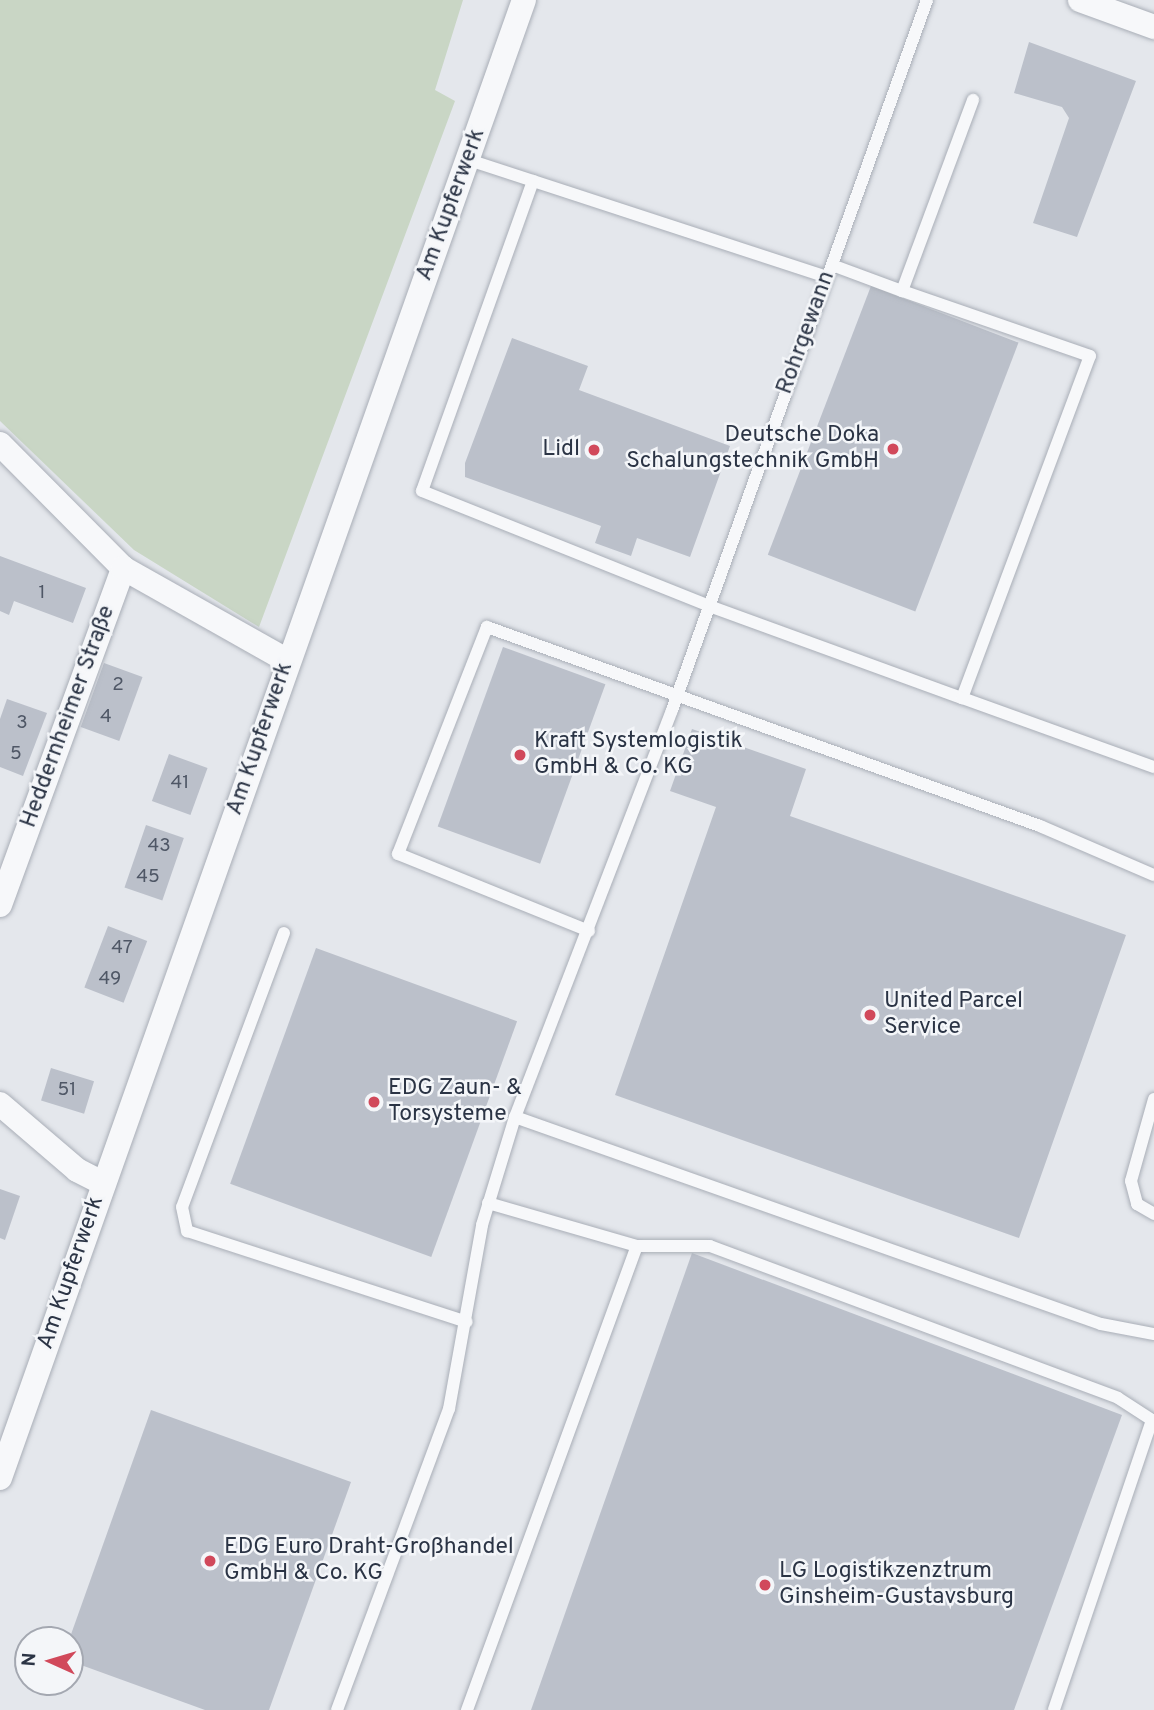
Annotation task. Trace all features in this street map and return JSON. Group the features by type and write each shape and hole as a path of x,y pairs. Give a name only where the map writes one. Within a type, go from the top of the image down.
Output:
{"street":[{"name":"Am Kupferwerk","path":"0,1478 524,0"},
{"path":"1080,0 1154,27"},
{"path":"0,444 124,568 288,661"},
{"name":"Heddernheimer Straße","path":"0,905 124,568"},
{"path":"0,1104 77,1170 104,1184"}],"lane":[{"name":"Rohrgewann","path":"677,694 927,0"},
{"path":"902,291 972,100"},
{"path":"469,160 902,291 1090,356 962,698"},
{"path":"533,181 422,491 709,606 1154,767"},
{"path":"589,931 398,854 487,626 1040,826 1154,875"},
{"path":"337,1710 449,1409 488,1203 515,1117 589,931 677,694"},
{"path":"284,933 186,1197 187,1231 467,1322"},
{"path":"1154,1099 1131,1181 1137,1203 1154,1214"},
{"path":"515,1117 1101,1324 1154,1334"},
{"path":"488,1203 637,1246 710,1246 1118,1398 1152,1420 1054,1710"},
{"path":"467,1710 637,1246"}],"green space":[{"path":"0,0 463,0 435,90 455,101 259,627 134,550 0,421"}],"building":[{"path":"1029,42 1136,81 1077,237 1033,223 1069,118 1062,107 1014,93"},
{"name":"Deutsche Doka Schalungstechnik GmbH","path":"871,286 1019,343 915,611 768,555"},
{"path":"512,338 588,366 579,390 730,446 690,557 637,538 631,556 595,543 601,526 465,477 465,463"},
{"path":"0,556 86,588 73,623 14,601 9,615 0,611"},
{"name":"Kraft Systemlogistik GmbH & Co. KG","path":"503,647 605,684 540,864 438,826"},
{"path":"104,663 143,677 119,741 81,727"},
{"path":"7,699 47,713 23,776 0,767 0,719"},
{"name":"United Parcel Service","path":"692,729 806,769 790,816 1126,935 1019,1238 615,1095 716,807 670,791"},
{"path":"169,754 208,768 190,815 152,801"},
{"path":"146,825 184,838 162,900 125,887"},
{"path":"108,926 147,941 124,1003 84,988"},
{"name":"EDG Zaun- & Torsysteme","path":"316,948 517,1021 431,1257 230,1184"},
{"path":"51,1068 94,1081 84,1114 41,1101"},
{"path":"0,1189 20,1196 5,1240 0,1238"},
{"path":"692,1253 1122,1415 1014,1710 531,1710"},
{"name":"EDG Euro Draht-Großhandel GmbH & Co. KG","path":"151,1410 351,1482 269,1710 205,1710 84,1666 84,1626 74,1626"}],"place":[{"name":"Deutsche Doka Schalungstechnik GmbH","path":"893,449"},
{"name":"Lidl","path":"594,450"},
{"name":"Kraft Systemlogistik GmbH & Co. KG","path":"520,755"},
{"name":"United Parcel Service","path":"870,1015"},
{"name":"EDG Zaun- & Torsysteme","path":"374,1102"},
{"name":"EDG Euro Draht-Großhandel GmbH & Co. KG","path":"210,1561"},
{"name":"LG Logistikzenztrum Ginsheim-Gustavsburg","path":"765,1585"}]}
